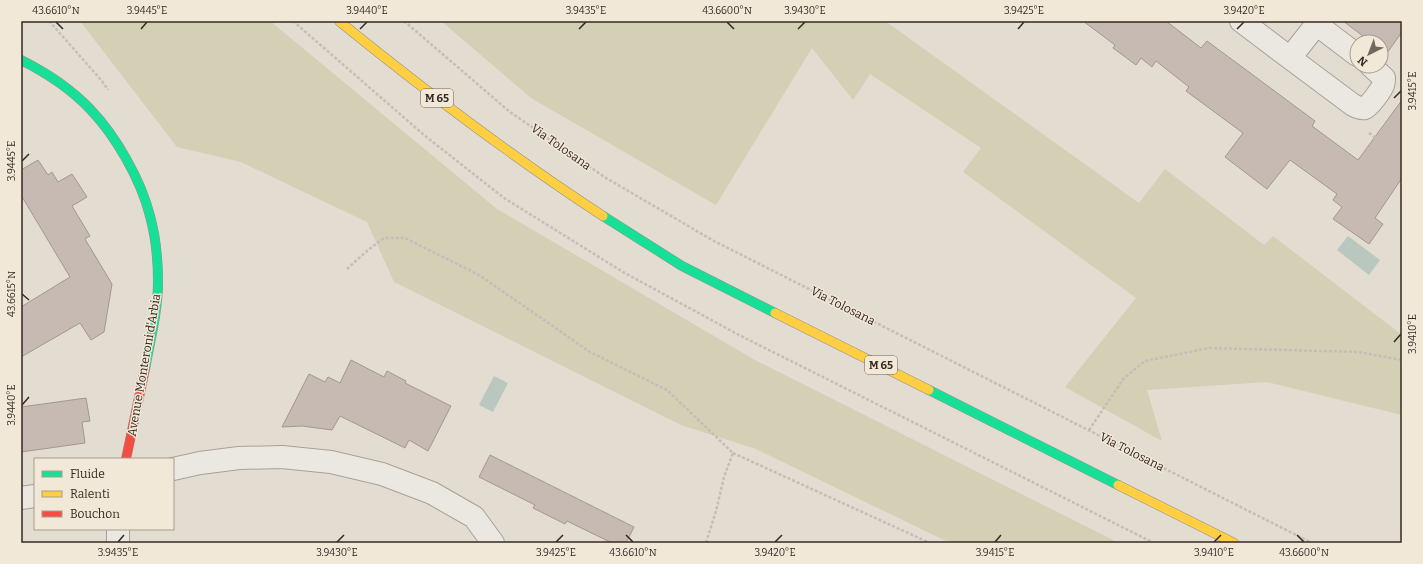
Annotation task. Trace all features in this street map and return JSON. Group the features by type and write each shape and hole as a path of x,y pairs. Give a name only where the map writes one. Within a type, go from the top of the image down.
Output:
{"main road":[{"name":"M 65","path":"339,21 396,67 537,171 605,217 682,266 1234,543"},
{"name":"Avenue Monteroni d'Arbia","path":"21,60 28,63 65,88 90,109 111,135 131,169 148,206 155,240 158,284 152,330 136,416 126,458"},
{"name":"M 65","path":"440,89 537,171"}],"street":[{"path":"1241,21 1357,108 1368,107 1382,88 1384,78 1380,74"},
{"path":"1290,58 1318,22 1349,48"},
{"path":"174,469 200,463 239,458 275,458 331,462 382,474 432,493 474,517 493,543"},
{"path":"21,498 34,496"},
{"path":"118,530 118,543"}],"path":[{"name":"Via Tolosana","path":"404,21 510,112 606,178 714,241 1312,543"},
{"path":"1362,108 1362,128 1402,158"},
{"path":"347,269 384,238 405,238 479,275 590,352 667,390 733,453 930,543"},
{"path":"1089,430 1124,378 1145,361 1209,348 1359,352 1402,360"},
{"path":"706,543 716,511 724,477 733,453"}],"shaded area":[{"path":"80,21 270,21 497,209 755,360 1119,543 950,543 756,449 681,425 394,282 367,222 241,162 177,147"},
{"path":"441,21 885,21 1139,203 1165,169 1264,245 1273,236 1402,335 1402,415 1267,382 1147,390 1162,441 1065,387 1136,298 963,172 981,148 870,74 853,100 812,48 716,205 531,98"},
{"path":"1348,236 1380,260 1369,275 1337,250"},
{"path":"494,376 508,383 493,412 479,405"}],"building":[{"path":"1083,21 1166,21 1201,48 1207,41 1315,121 1312,126 1358,160 1402,100 1402,178 1375,218 1383,224 1369,244 1333,219 1342,207 1333,200 1337,194 1290,160 1267,189 1225,157 1243,133 1186,91 1189,87 1156,61 1152,67 1141,58 1136,65 1113,48 1115,45"},
{"path":"1343,21 1402,21 1402,32 1389,50 1389,34 1360,34"},
{"path":"38,160 48,175 52,172 58,182 72,174 87,197 72,206 90,236 85,239 112,284 104,332 91,340 80,323 21,357 21,307 70,277 21,195 21,170"},
{"path":"351,360 384,377 387,371 406,381 405,383 451,406 428,451 409,440 405,448 340,416 332,430 302,426 282,427 309,374 325,382 328,377 340,383"},
{"path":"86,398 90,421 82,422 85,443 21,452 21,407"},
{"path":"490,455 634,527 626,543 612,543 567,521 565,524 533,508 535,505 479,477"}],"traffic: fast":[{"path":"21,60 39,70 75,95 100,120 118,145 134,173 146,202 154,232 158,274 158,293 145,369"},
{"path":"603,216 682,266 775,313"},
{"path":"929,390 1118,485"}],"traffic: slow":[{"path":"339,21 468,122 603,216"},
{"path":"775,313 929,390"},
{"path":"1118,485 1234,543"}],"traffic: jam":[{"path":"126,458 145,369"}]}
